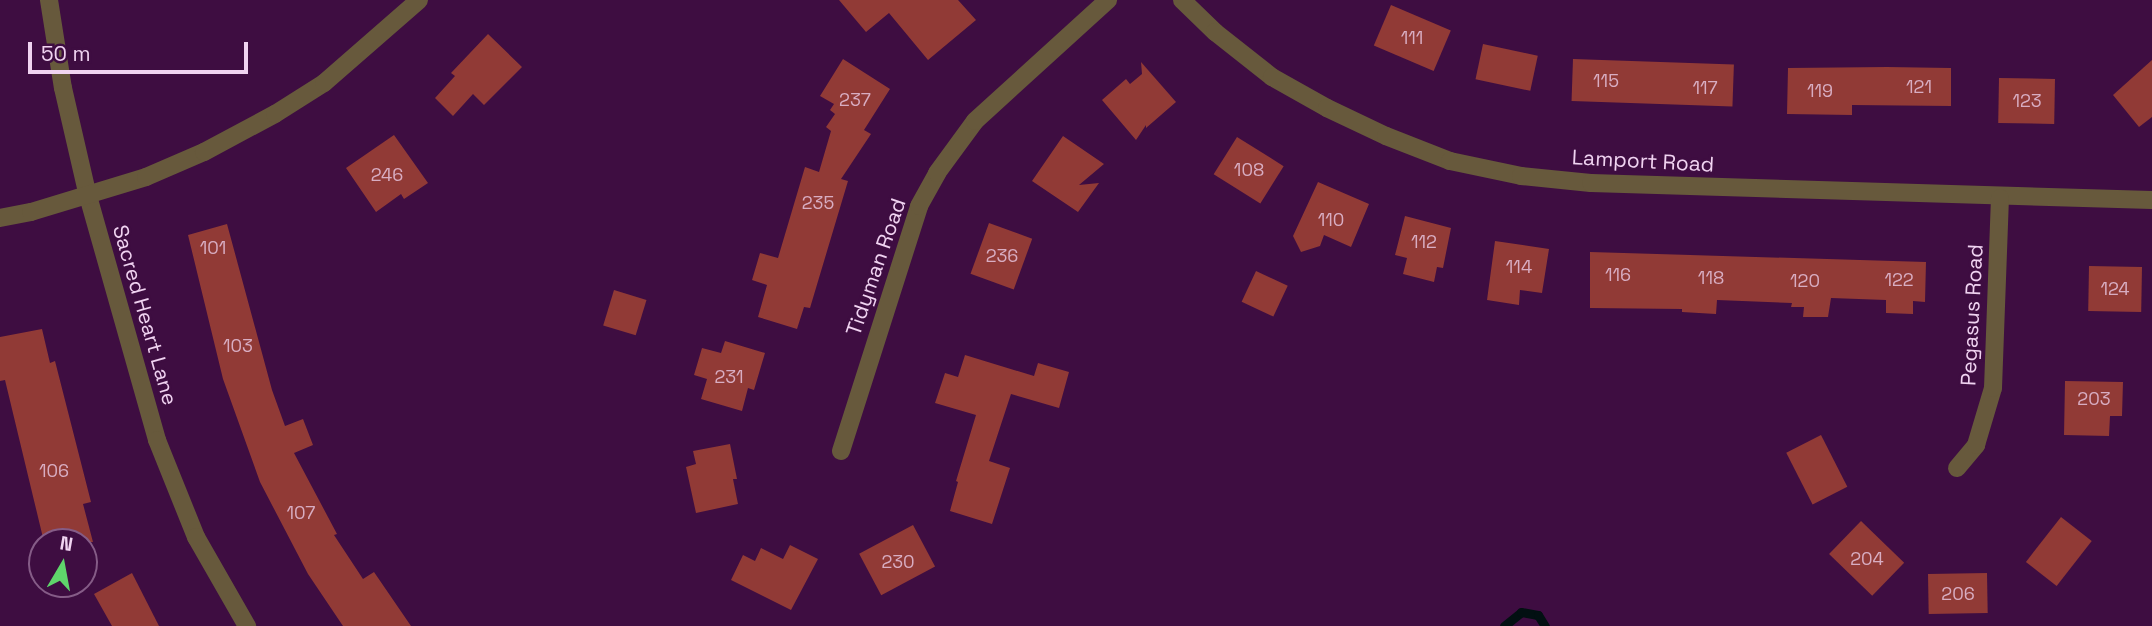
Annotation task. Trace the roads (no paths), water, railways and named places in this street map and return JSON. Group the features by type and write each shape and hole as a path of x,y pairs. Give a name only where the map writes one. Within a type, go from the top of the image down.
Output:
{"street":[{"name":"Sacred Heart Lane","path":"49,0 63,88 88,195 157,440 196,537 247,626"},
{"path":"0,218 146,177 275,114 324,83 419,0"},
{"name":"Tidyman Road","path":"841,451 919,206 937,173 975,121 1108,0"},
{"name":"Lamport Road","path":"1182,0 1215,32 1272,77 1386,136 1450,161 1521,176 1591,183 2000,198 2152,200"},
{"name":"Pegasus Road","path":"1957,468 1976,445 1993,388 2000,198"}],"waterway":[{"path":"1504,626 1521,612 1538,615 1545,626"}]}
